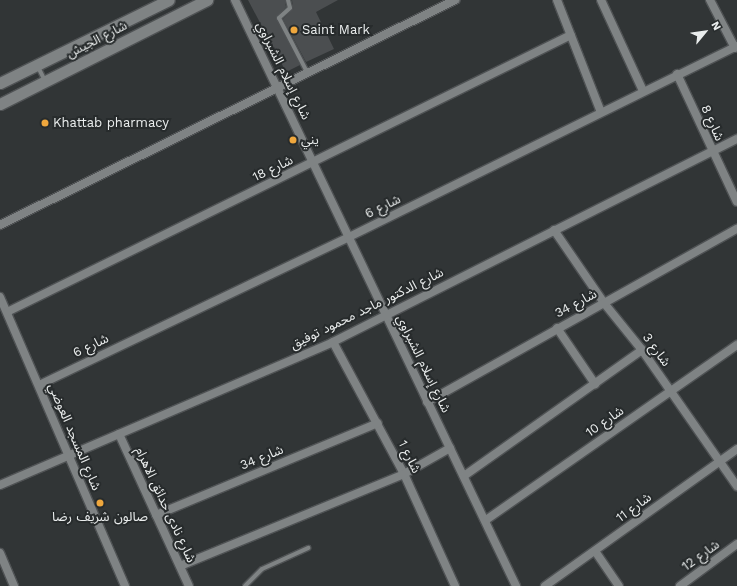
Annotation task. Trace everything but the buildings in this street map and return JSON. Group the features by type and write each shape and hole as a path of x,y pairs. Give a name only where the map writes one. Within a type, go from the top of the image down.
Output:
{"street":[{"name":"شارع الجيش","path":"0,83 169,0"},
{"name":"شارع الجيش","path":"0,104 207,0"},
{"name":"شارع إسلام الشبراوي","path":"235,0 427,402 486,520 516,586"},
{"path":"0,225 307,72 456,0"},
{"path":"557,0 601,112"},
{"path":"601,0 643,91"},
{"path":"710,0 736,47"},
{"name":"شارع 18","path":"7,312 571,35"},
{"name":"شارع 6","path":"39,385 349,237 677,74 736,47"},
{"name":"شارع 8","path":"677,74 711,151 737,202"},
{"name":"شارع الدكتور ماجد محمود توفيق","path":"0,485 333,342 737,139"},
{"name":"شارع 34","path":"427,402 557,328 737,229"},
{"name":"شارع 3","path":"554,230 604,303 642,350 737,486"},
{"name":"شارع المسجد العوضي","path":"0,298 125,586"},
{"path":"557,328 595,384"},
{"name":"شارع 1","path":"333,342 378,423 404,474 455,586"},
{"name":"شارع 10","path":"486,520 737,345"},
{"path":"464,476 642,350"},
{"name":"شارع 34","path":"156,515 378,423"},
{"name":"شارع نادى حدائق الاهرام","path":"119,434 189,586"},
{"path":"180,566 404,474 450,448"},
{"name":"شارع 11","path":"545,586 737,449"},
{"name":"شارع 12","path":"680,586 737,544"},
{"path":"595,551 619,586"},
{"path":"0,553 14,586"}],"lane":[{"path":"288,0 290,8 279,18 307,72"},
{"path":"37,65 45,82"},
{"path":"245,586 262,569 308,548"}],"place":[{"name":"Saint Mark","path":"294,30"},
{"name":"Khattab pharmacy","path":"45,123"},
{"name":"يني","path":"293,140"},
{"name":"صالون شريف رضا","path":"100,503"}]}
